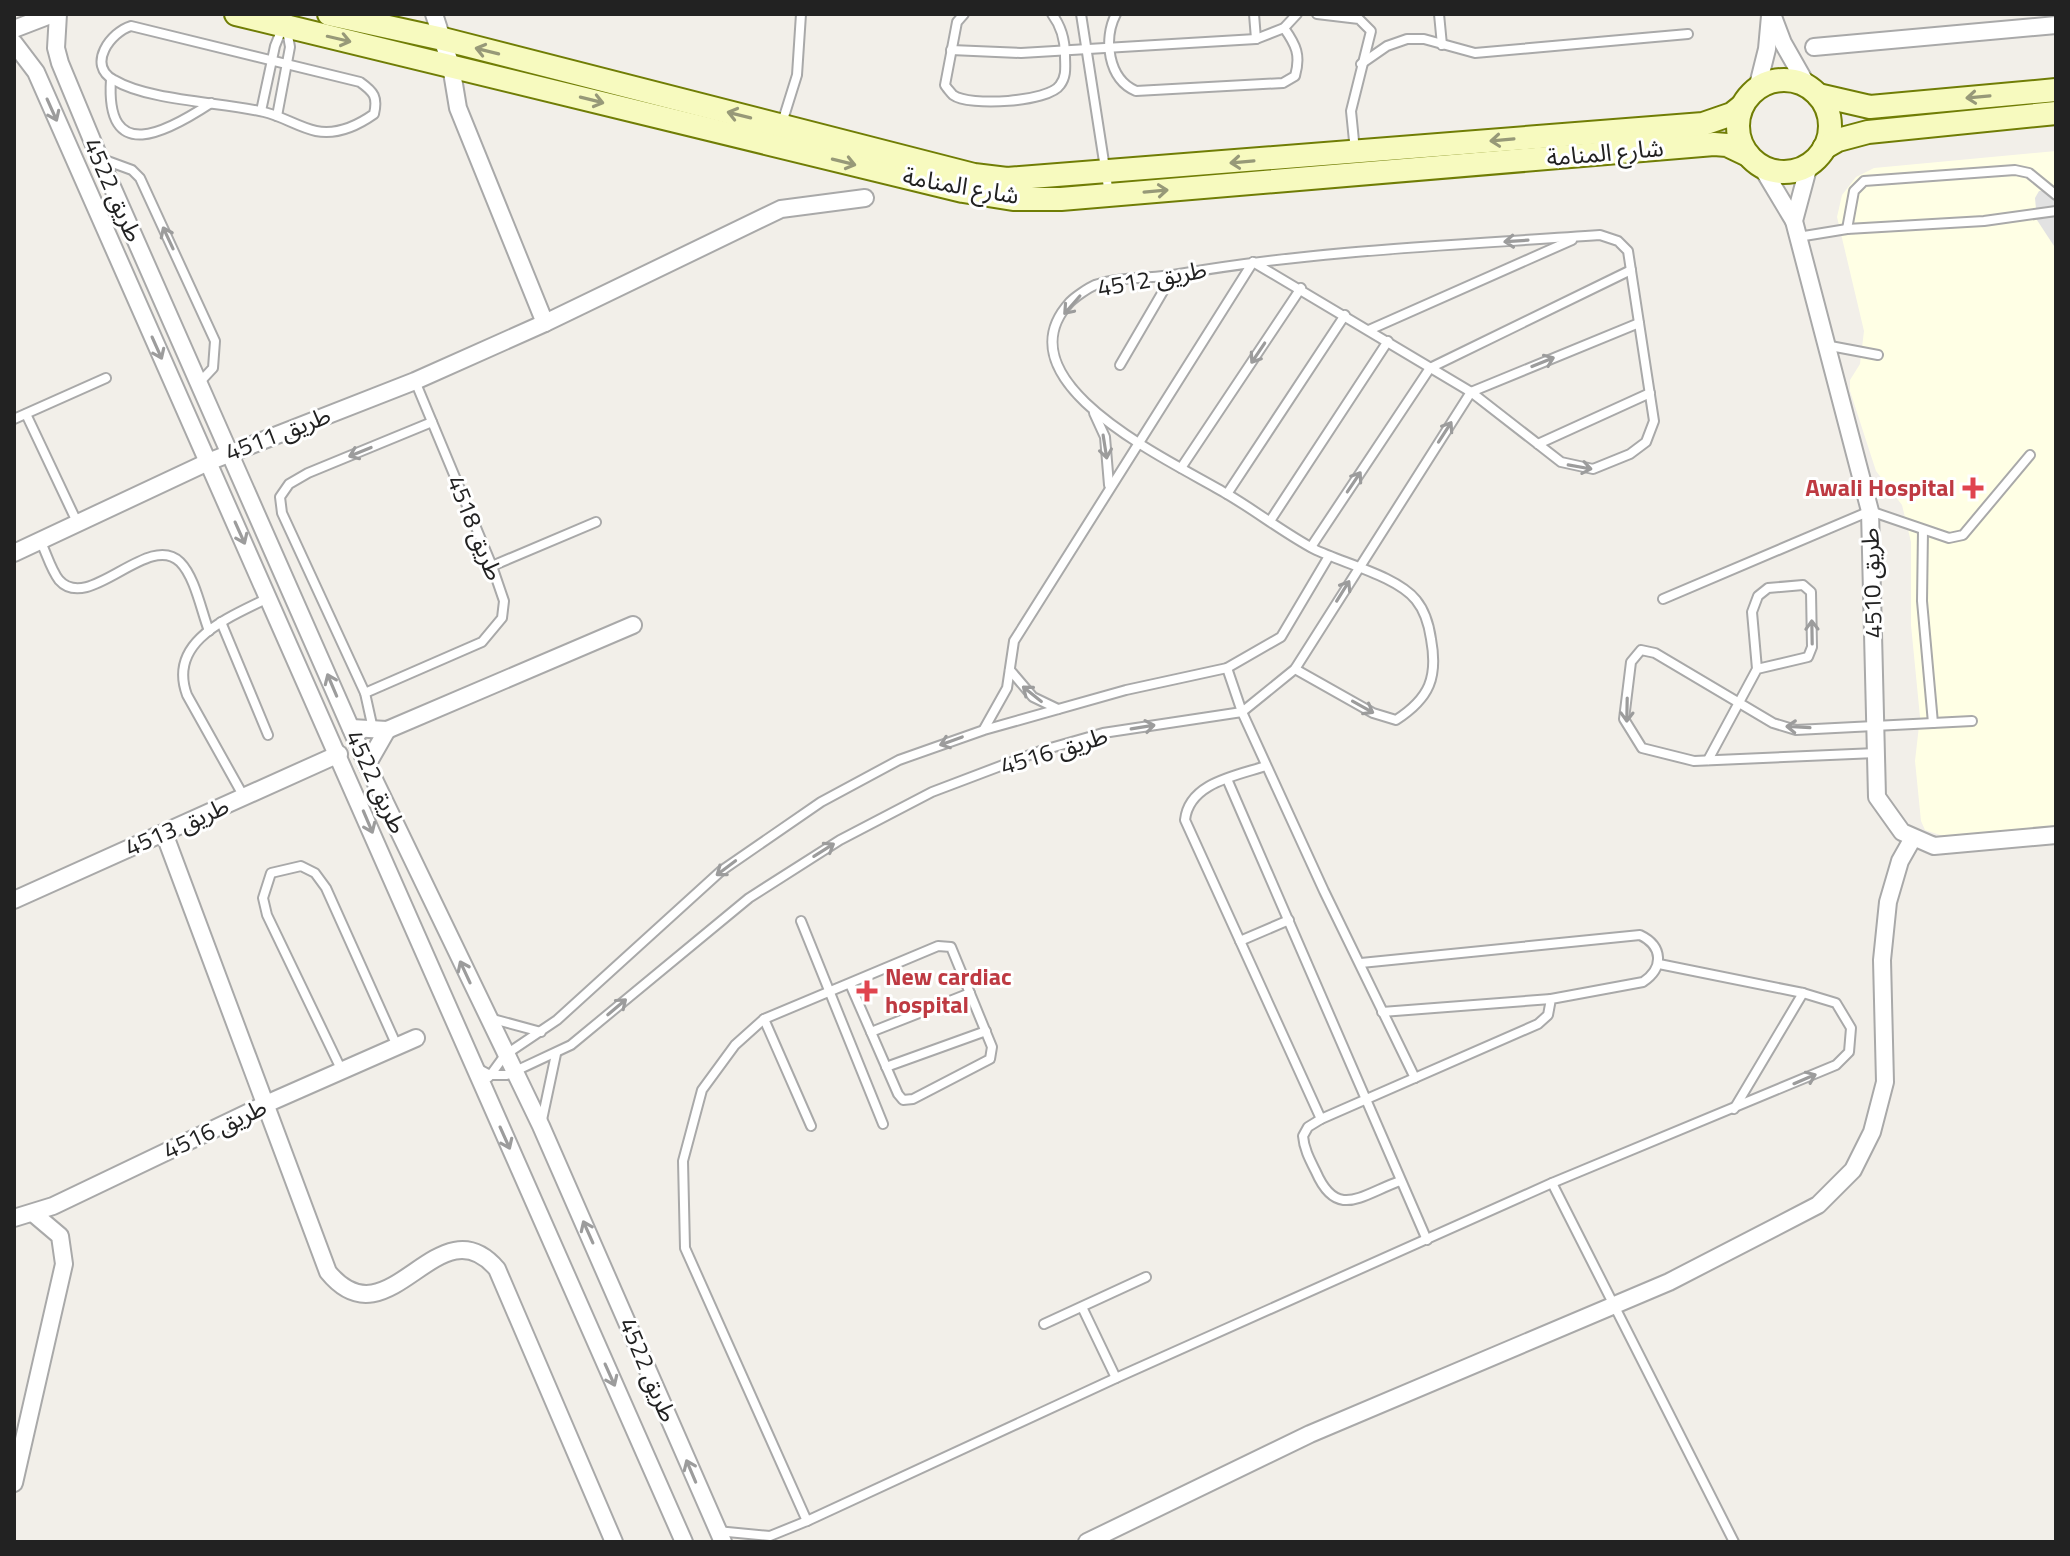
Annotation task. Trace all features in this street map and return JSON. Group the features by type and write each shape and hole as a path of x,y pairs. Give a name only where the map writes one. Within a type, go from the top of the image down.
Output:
{"street":[{"path":"14,29 56,14"},
{"name":"طريق 4522","path":"56,14 56,48 60,63 99,157 367,765 541,1126 720,1536"},
{"name":"شارع المنامة","path":"236,14 287,20 451,66 974,175 1108,184 1714,144 1727,145 1754,160"},
{"name":"شارع المنامة","path":"329,14 443,39 778,135"},
{"path":"434,14 451,66 458,108 545,323"},
{"path":"1771,14 1783,43 1829,120 1824,148"},
{"path":"1771,14 1767,49 1739,131 1796,229"},
{"path":"1814,47 2056,25"},
{"name":"طريق 4522","path":"14,43 36,72 684,1542"},
{"path":"1750,97 1782,80 1870,107 2056,90"},
{"name":"شارع المنامة","path":"1108,184 1356,152 1703,124 1732,114 1750,97"},
{"path":"1754,160 1776,172 1793,171 1809,165 1824,148 1838,140 1868,132 2056,113"},
{"name":"طريق 4510","path":"1809,165 1796,229 1870,511 1877,797 1887,816 1902,832 1913,838"},
{"name":"طريق 4511","path":"14,553 231,452 415,381 545,323 781,209 865,198"},
{"path":"351,728 380,729 633,625"},
{"path":"367,765 380,729"},
{"name":"طريق 4513","path":"14,900 339,754"},
{"path":"164,833 328,1272 342,1289 362,1296 387,1288 451,1251 466,1248 483,1253 497,1269 614,1542"},
{"path":"1087,1542 1310,1434 1616,1305 1818,1205 1853,1170 1872,1132 1885,1082 1882,960 1888,902 1900,861 1913,838 1934,846 2056,835"},
{"name":"طريق 4516","path":"14,1218 34,1214 266,1104 416,1038"},
{"path":"14,1483 64,1264 60,1236 34,1214"}],"lane":[{"path":"778,135 797,75 801,14"},
{"path":"964,14 957,22 945,85 952,95 963,99 1036,99 1050,95 1065,76 1065,50 1060,25 1052,14"},
{"path":"1081,14 1108,184"},
{"path":"1116,14 1110,26 1114,75 1123,86 1136,91 1283,83 1295,76 1298,63 1297,47 1284,28"},
{"path":"1254,14 1256,39"},
{"path":"951,50 1021,53 1256,39 1284,28 1297,14"},
{"path":"1317,14 1366,24 1371,31 1351,111 1356,152"},
{"path":"1366,24 1373,14"},
{"path":"1439,14 1442,45"},
{"path":"261,111 271,62 287,20"},
{"path":"277,116 290,47 287,20"},
{"path":"131,26 271,62 360,82 374,92 377,103 374,114 360,124 341,130 317,131 261,111 133,88 111,79 104,71 102,57 108,39 120,29 131,26"},
{"path":"1361,64 1387,46 1407,39 1424,39 1475,53 1688,34"},
{"path":"111,79 113,114 121,128 141,135 160,134 211,103"},
{"path":"99,157 132,170 140,178 215,341 213,368 198,383"},
{"path":"1847,229 1854,191 1864,181 2015,170 2029,173 2056,195"},
{"path":"1796,229 1960,223 2056,211"},
{"name":"طريق 4512","path":"1357,568 1311,547 1137,443 1092,409 1064,379 1055,360 1053,335 1070,302 1096,285 1253,262 1580,236 1600,235 1618,241 1628,251 1631,270"},
{"path":"1369,330 1580,236"},
{"path":"984,730 1002,703 1014,641 1253,262 1301,288 1430,368 1471,392 1561,462 1577,469 1593,469 1630,454 1646,442 1654,421 1631,270 1430,368 1311,547"},
{"path":"1120,365 1172,276"},
{"path":"1181,468 1301,288"},
{"path":"1227,494 1345,315"},
{"path":"1242,712 1295,669 1471,392 1639,323"},
{"path":"1270,521 1388,341"},
{"path":"1824,345 1878,355"},
{"path":"14,419 106,378"},
{"name":"طريق 4518","path":"365,693 459,654 494,631 502,618 504,601 492,566 415,381"},
{"path":"1538,444 1650,393"},
{"path":"1092,409 1105,437 1109,487"},
{"path":"26,414 77,522"},
{"path":"380,729 282,513 280,497 289,484 308,473 432,422"},
{"path":"1663,599 1870,511 1949,538 1963,535 2030,455"},
{"path":"492,566 596,522"},
{"path":"1923,530 1922,601 1933,723"},
{"path":"39,540 60,581 69,586 84,588 97,584 153,556 166,554 179,560 209,631"},
{"name":"طريق 4516","path":"490,1075 505,1055 542,1032 721,871 847,788 899,760 984,730 1126,690 1227,668 1281,637 1329,556"},
{"path":"1295,669 1385,718 1396,720 1413,709 1426,694 1436,665 1428,621 1416,599 1395,584 1357,568"},
{"path":"1708,760 1737,701 1757,669 1752,612 1758,596 1768,588 1803,585 1811,592 1812,647 1808,657 1757,669"},
{"path":"244,797 181,679 189,651 209,631 269,597"},
{"path":"221,622 268,735"},
{"path":"1877,753 1708,760 1685,759 1642,748 1624,719 1631,662 1641,650 1655,653 1773,723 1796,730 1972,721"},
{"path":"1227,668 1266,766 1415,1078"},
{"path":"1010,670 1033,697 1059,709"},
{"name":"طريق 4516","path":"490,1075 513,1072 556,1054 749,898 840,840 932,792 1040,751 1103,733 1242,712"},
{"path":"1266,766 1227,779 1194,795 1187,805 1185,820 1321,1119"},
{"path":"1227,779 1364,1101 1427,1240"},
{"path":"342,1071 267,915 263,898 271,873 301,866 315,873 326,888 397,1047"},
{"path":"1240,941 1289,920"},
{"path":"801,921 883,1124"},
{"path":"1361,963 1640,935 1651,940 1658,951 1659,964 1653,975 1643,982 1551,999 1382,1012"},
{"path":"807,1521 685,1248 683,1161 702,1090 735,1045 764,1019 944,945 951,947 993,1054 990,1059 913,1099 903,1100 850,984"},
{"path":"720,1536 768,1539 1116,1378 1552,1183 1836,1065 1849,1052 1851,1028 1836,1003 1803,993 1659,964"},
{"path":"871,1032 970,993"},
{"path":"1733,1110 1803,993"},
{"path":"1400,1181 1344,1202 1325,1194 1303,1136 1308,1127 1321,1119 1538,1024 1548,1015 1551,999"},
{"path":"486,1015 504,1024 542,1032"},
{"path":"764,1019 811,1126"},
{"path":"886,1067 986,1031"},
{"path":"541,1126 556,1054"},
{"path":"469,1059 490,1075 489,1103"},
{"path":"1552,1183 1734,1542"},
{"path":"1044,1324 1146,1277"},
{"path":"1082,1307 1116,1378"}],"shaded area":[{"name":"Awali Hospital","path":"2056,151 2056,831 1946,837 1925,830 1921,821 1915,761 1920,717 1911,625 1911,542 1902,505 1876,471 1850,391 1850,380 1860,364 1864,331 1837,217 1842,195 1856,177 1874,168"},
{"path":"2056,190 2054,246 2037,220 2035,198 2039,191"}],"place":[{"name":"Awali Hospital","path":"1973,488"},
{"name":"New cardiac hospital","path":"867,991"}]}
